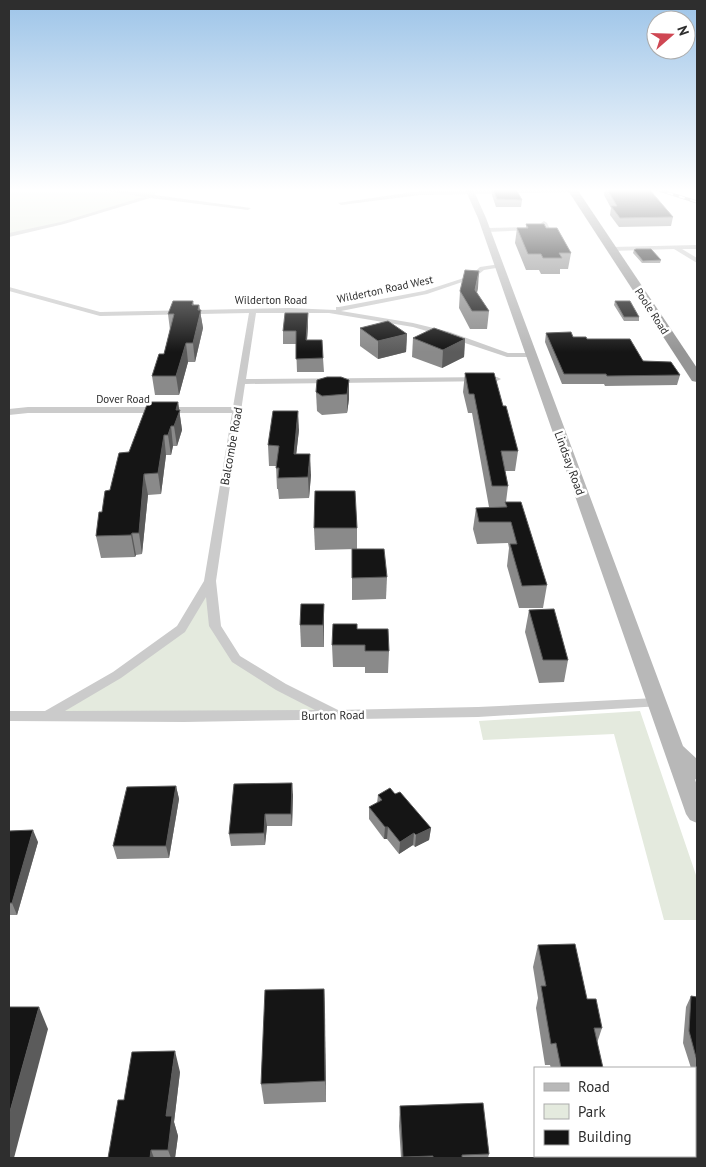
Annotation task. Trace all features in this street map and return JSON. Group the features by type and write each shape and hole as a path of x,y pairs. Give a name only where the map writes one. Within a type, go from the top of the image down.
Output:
{"highway":[{"name":"Poole Road","path":"609,244 697,378"}],"street":[{"name":"Lindsay Road","path":"492,243 697,814"},
{"path":"609,244 643,248 697,247"},
{"path":"676,248 697,261"},
{"name":"Wilderton Road West","path":"329,311 425,293 472,277 482,268 500,266"},
{"name":"Wilderton Road","path":"9,289 100,314 329,311 413,325 447,334 507,355 532,355"},
{"name":"Balcombe Road","path":"253,311 210,582 215,626 236,659 281,687 336,715"},
{"path":"241,382 497,379"},
{"name":"Dover Road","path":"9,412 28,410 237,410"},
{"name":"Balcombe Road","path":"49,715 117,675 181,629 210,582"},
{"name":"Burton Road","path":"9,716 184,717 336,715 478,712 656,703"},
{"name":"Lindsay Road","path":"670,738 683,758 697,772"}],"green space":[{"path":"210,584 215,626 236,659 336,715 49,715 181,629"},
{"path":"640,711 697,878 697,920 664,920 614,734 483,740 479,721"}],"building":[{"path":"524,243 566,243 571,253 559,253 562,258 543,258 541,254 528,254"},
{"path":"651,249 661,260 643,261 634,250"},
{"path":"465,270 479,271 475,290 489,311 472,311 460,291"},
{"path":"173,301 193,301 192,305 199,305 198,310 201,310 193,343 186,343 176,376 152,376 159,354 164,354 174,314 168,314"},
{"path":"615,301 630,301 639,317 624,317"},
{"path":"285,313 308,313 306,340 322,340 323,358 296,359 296,331 283,331"},
{"path":"388,321 407,334 378,341 360,328"},
{"path":"434,328 465,339 443,350 413,338"},
{"path":"571,332 573,337 586,337 587,339 630,339 643,361 671,362 680,375 607,376 606,374 564,374 546,333"},
{"path":"465,373 494,373 503,406 506,406 518,451 501,451 508,486 492,486 474,394 469,394"},
{"path":"327,377 341,377 349,380 347,394 322,396 316,392 317,380"},
{"path":"148,402 178,402 176,410 180,410 174,426 171,426 168,435 164,435 158,473 144,474 139,533 96,536 99,512 102,512 105,491 110,490 119,453 129,452"},
{"path":"273,411 298,411 294,454 310,454 308,477 278,478 279,468 276,468 279,446 268,445"},
{"path":"315,491 355,491 357,528 314,528"},
{"path":"505,502 521,502 547,585 522,586 510,544 517,544 511,522 479,522 476,508 507,507"},
{"path":"352,549 384,549 387,577 352,578"},
{"path":"301,604 324,604 323,625 300,625"},
{"path":"554,609 568,660 543,660 529,610"},
{"path":"333,624 357,624 357,629 388,629 389,651 365,651 365,645 332,645"},
{"path":"292,783 291,814 265,814 264,833 229,834 234,784"},
{"path":"176,786 166,846 113,846 127,787"},
{"path":"390,788 395,794 400,792 431,828 416,835 414,833 400,842 369,807 382,800 378,795"},
{"path":"33,830 12,903 9,903 9,831"},
{"path":"575,944 587,999 596,999 602,1028 594,1028 603,1067 561,1067 556,1043 551,1044 541,986 546,986 538,945"},
{"path":"324,989 325,1081 261,1084 265,990"},
{"path":"691,996 697,997 697,1061 689,1031"},
{"path":"9,1007 39,1007 9,1115"},
{"path":"175,1051 166,1116 172,1116 168,1150 151,1150 150,1158 108,1158 118,1100 124,1100 132,1052"},
{"path":"483,1103 489,1154 462,1155 462,1158 433,1158 433,1156 403,1157 400,1106"}]}
